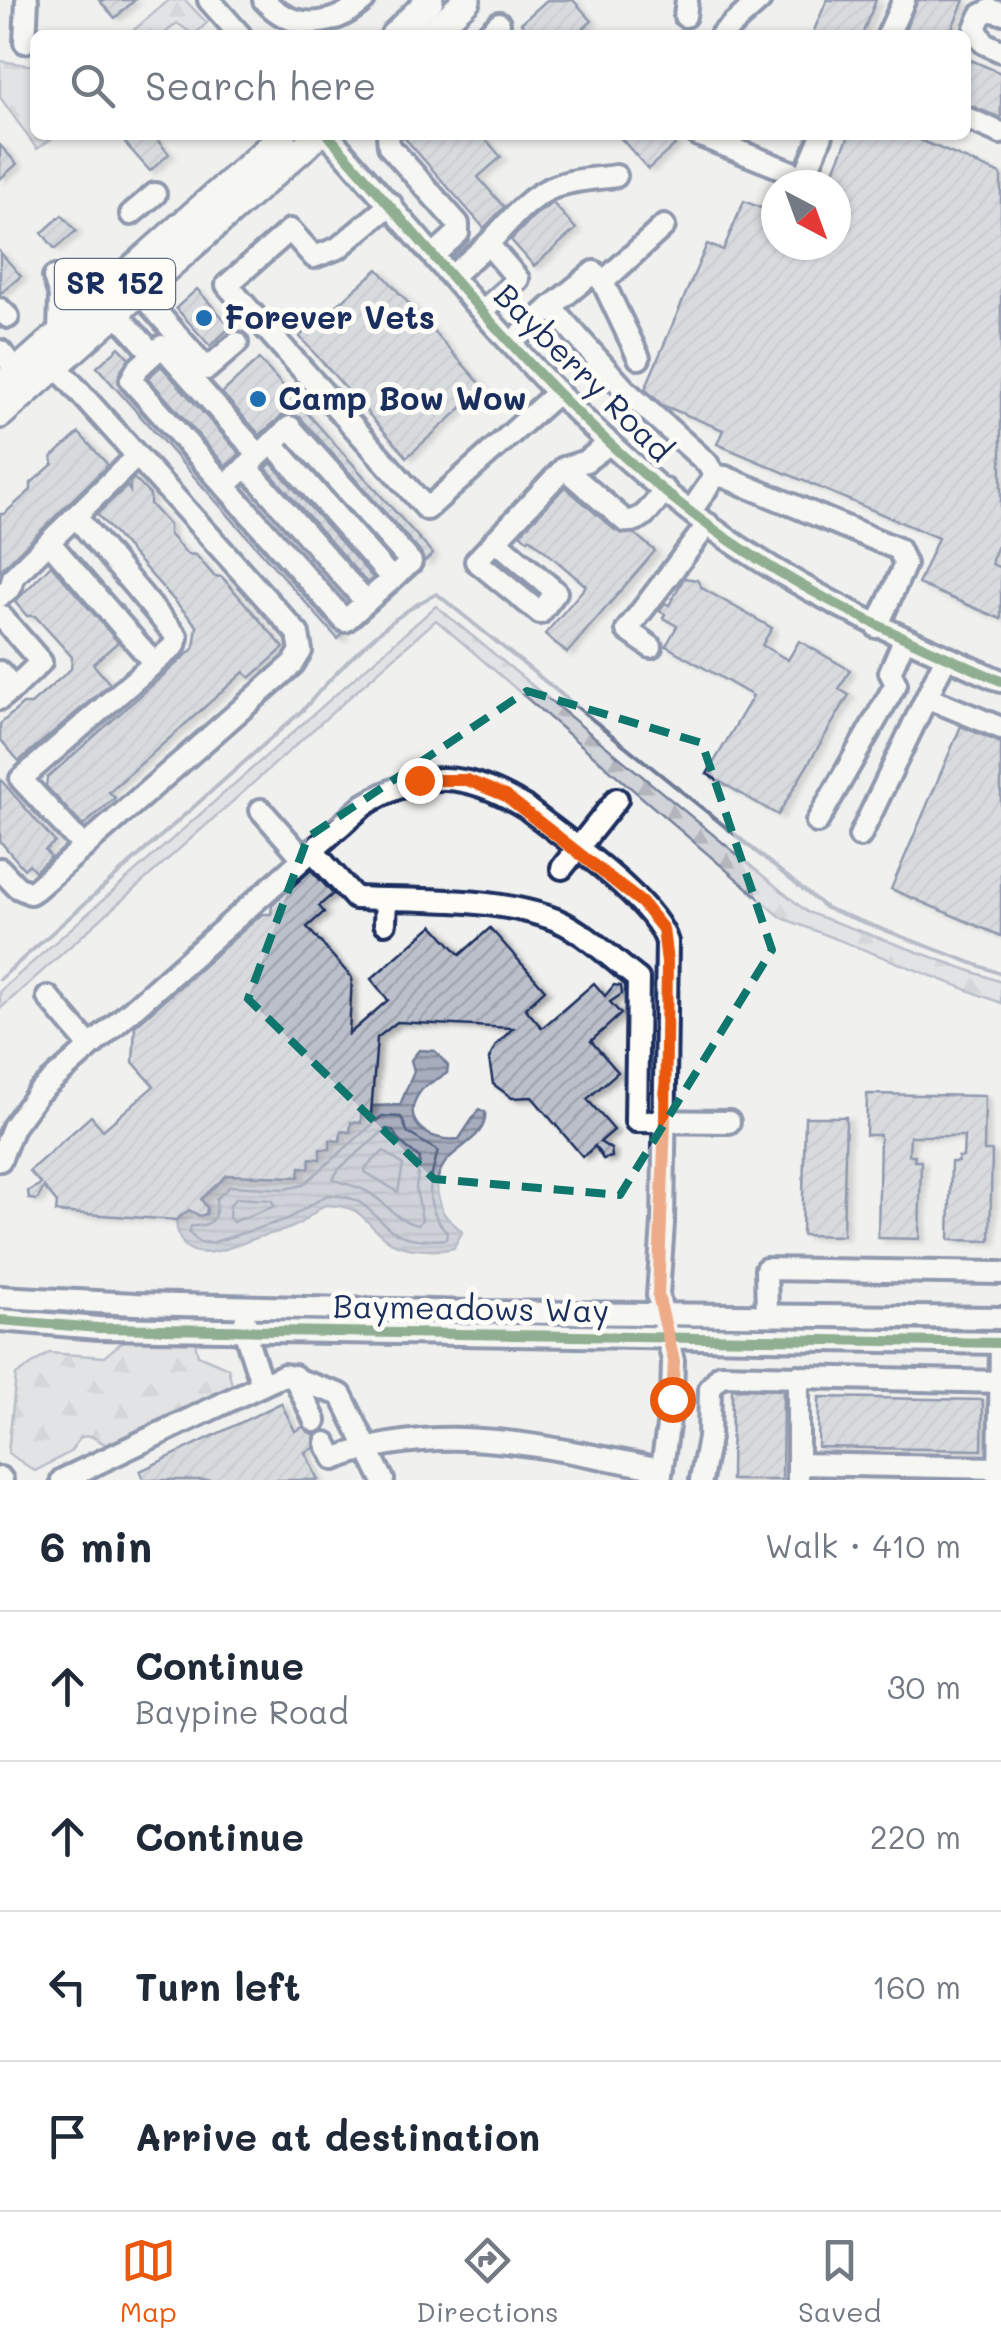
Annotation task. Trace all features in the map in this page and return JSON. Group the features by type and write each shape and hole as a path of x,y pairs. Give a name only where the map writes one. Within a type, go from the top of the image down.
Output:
{"main road":[{"path":"399,30 430,0"},
{"path":"434,30 467,0"},
{"name":"SR 152","path":"84,312 276,140"},
{"name":"SR 152","path":"9,378 116,313 312,140"},
{"path":"68,341 86,326 84,312"},
{"name":"SR 152","path":"0,415 56,366 68,341"}],"street":[{"path":"25,42 27,0"},
{"path":"209,0 236,30"},
{"path":"264,0 284,17 315,24 336,19 364,0"},
{"path":"727,30 760,0"},
{"path":"890,30 904,0"},
{"path":"1001,13 990,10 981,15 975,28 984,43 1001,51"},
{"path":"971,120 1001,133"},
{"name":"Bayberry Road","path":"332,140 558,392 664,490 699,518 808,590 877,628 1000,676"},
{"path":"388,140 389,146 458,224 458,234 435,254"},
{"path":"711,140 804,177 820,140"},
{"path":"453,275 545,190 616,176"},
{"path":"131,214 155,194"},
{"path":"390,204 338,248 314,257 290,230 227,285 428,509 558,392"},
{"path":"603,282 664,226"},
{"path":"484,310 518,279 488,244"},
{"path":"512,342 594,272 603,282 639,358"},
{"path":"68,341 54,277 65,278 82,293 84,312"},
{"path":"139,292 208,369 236,344"},
{"path":"551,308 625,390 699,454 715,476 898,550 905,564 877,628"},
{"path":"116,313 153,354"},
{"path":"225,486 259,455 290,427 410,562 392,579 345,621 225,486 131,380 162,346 259,455 366,602"},
{"path":"0,351 9,378"},
{"path":"0,869 17,887 30,893 293,664 301,650 298,634 56,366"},
{"path":"495,540 564,468 586,461 610,443"},
{"path":"0,596 10,587 6,578 77,518 137,456"},
{"path":"564,468 624,521 644,517 664,490"},
{"path":"651,647 626,630 699,518 715,476"},
{"path":"77,518 175,632 175,645 20,778 84,847"},
{"path":"50,543 154,663"},
{"path":"0,615 40,659 40,665 5,686"},
{"path":"817,822 896,684 890,672 904,640"},
{"path":"860,836 946,657"},
{"path":"928,698 1001,728"},
{"path":"0,1160 13,1127 26,1108 90,1046 364,805 406,783 446,778 487,786 506,796 642,903 663,929 667,962 658,1295 674,1361 661,1475 482,1438 436,1437 367,1446 334,1458 326,1442"},
{"path":"562,868 617,799"},
{"path":"260,810 355,898 492,904 551,917 638,979 636,1120 729,1122"},
{"path":"385,923 386,899"},
{"path":"48,997 90,1046"},
{"path":"766,1315 766,1269 1001,1273"},
{"path":"0,1323 3,1297"},
{"name":"Baymeadows Way","path":"3,1297 661,1315 1001,1318"},
{"path":"246,1306 244,1330 262,1384"},
{"name":"Baymeadows Way","path":"0,1323 98,1328 1001,1343"},
{"path":"798,1376 798,1472 999,1474 1001,1343"},
{"path":"702,1480 709,1438 710,1388 714,1380 726,1374 1000,1382"},
{"path":"62,1480 284,1375 341,1395 383,1480"},
{"path":"294,1376 315,1421"}],"highlighted area":[{"path":"527,691 702,743 772,950 620,1195 434,1179 248,999 308,837"}],"green space":[{"path":"169,0 185,0 207,23 199,30 187,30 177,23 169,30 134,30"},
{"path":"0,61 30,65 30,139 0,97"},
{"path":"31,140 50,140 37,149"},
{"path":"436,606 807,912 1001,982 1001,1003 782,918 436,620 0,1009 0,991"},
{"path":"128,1337 195,1342 198,1355 228,1368 233,1389 110,1447 91,1436 81,1437 70,1452 35,1471 8,1453 16,1375 49,1353 104,1357"}],"water":[{"path":"419,1050 435,1051 448,1066 447,1073 423,1089 414,1103 413,1113 420,1128 438,1138 459,1139 479,1109 485,1112 477,1135 446,1162 439,1174 437,1189 442,1210 462,1232 454,1248 399,1246 355,1211 325,1205 293,1227 218,1251 206,1253 186,1246 176,1220 193,1206 198,1216 206,1214 206,1206 198,1202 227,1175 299,1177 300,1167 309,1168 310,1158 319,1158 320,1149 329,1149 330,1140 340,1140 341,1131 350,1131 351,1122 361,1122 361,1113 371,1113 371,1106 400,1105 414,1071 411,1060"}],"building":[{"path":"99,0 135,0 115,18"},
{"path":"547,0 573,0 592,21 582,30 527,30 521,23"},
{"path":"827,0 876,0 864,30 814,30"},
{"path":"918,0 964,0 953,30 905,30"},
{"path":"971,60 1001,73 1001,118 971,106"},
{"path":"122,140 157,140 169,154 150,171"},
{"path":"406,140 486,140 501,157 478,177 504,207 484,228"},
{"path":"622,140 670,140 675,145 648,169"},
{"path":"847,140 920,140 1001,174 1001,538 992,564 1001,568 1001,619 918,584 938,538 717,444 723,430 662,405 645,389 707,244 723,250 744,201 761,208 761,260 851,260 851,170 834,170"},
{"path":"0,145 17,164 0,179"},
{"path":"553,203 576,229 534,266 511,240"},
{"path":"62,215 76,231 55,249 42,233"},
{"path":"0,252 21,276 0,294"},
{"path":"378,269 484,388 407,457 300,337"},
{"name":"Forever Vets","path":"197,289 231,327 210,346 176,308"},
{"path":"119,347 129,358 119,374 121,389 335,630 343,634 338,639 97,367"},
{"name":"Camp Bow Wow","path":"259,359 433,554 424,562 421,553 300,417 285,413 260,435 222,393"},
{"path":"161,366 240,454 226,466 148,378"},
{"path":"79,433 108,465 0,571 0,514 31,490 31,483 53,464 52,457"},
{"path":"271,463 373,578 367,583 266,468"},
{"path":"134,478 169,525 169,534 187,554 196,555 214,576 222,577 284,648 250,678 244,672 109,792 115,798 83,826 46,786 47,778 194,648 197,626 97,514 127,486 130,491"},
{"path":"565,487 616,531 635,534 655,551 567,653 545,634 586,586 530,538 520,534"},
{"path":"51,565 118,642 93,664 110,684 19,761 0,739 0,724 23,704 31,704 71,669 72,657 35,616 27,616 15,602"},
{"path":"684,578 697,580 702,588 772,628 762,645 788,660 799,641 850,670 839,689 849,695 778,815 707,774 753,696 666,646 677,626 659,611 665,603 669,605"},
{"path":"961,726 1001,743 1001,936 891,889"},
{"path":"0,779 55,842 45,850 51,857 35,871 29,864 24,869 0,841"},
{"path":"311,870 333,894 319,906 324,912 307,927 352,978 349,1034 388,1000 371,979 433,925 460,955 490,928 545,990 525,1008 542,1028 594,983 605,996 614,985 621,986 622,994 610,1002 621,1014 591,1041 618,1072 587,1099 614,1130 600,1142 611,1149 612,1157 603,1159 595,1146 583,1157 532,1097 512,1098 493,1084 489,1059 496,1045 513,1028 397,1022 377,1038 371,1114 361,1113 361,1123 351,1122 350,1132 341,1131 340,1141 330,1140 330,1149 320,1149 320,1159 310,1158 309,1168 300,1167 299,1177 227,1175 201,1199 206,1214 200,1216 189,1210 176,1220 56,1212 57,1203 44,1187 37,1200 29,1199 28,1191 41,1184 29,1171 91,1116 103,1130 154,1086 133,1062 135,1026 262,914 271,914 272,905"},
{"path":"867,1094 985,1096 984,1151 992,1151 990,1241 949,1240 951,1162 963,1157 964,1136 910,1136 909,1155 915,1155 914,1161 921,1161 919,1239 878,1238 880,1135 866,1135"},
{"path":"805,1117 846,1117 843,1236 802,1235"},
{"path":"732,1389 783,1390 782,1480 731,1480"},
{"path":"819,1397 983,1400 982,1450 818,1447"},
{"path":"281,1403 295,1431 303,1427 315,1435 313,1448 305,1452 318,1480 144,1480 140,1471"}],"waterway":[{"path":"0,979 304,709 366,644 402,614 437,594 826,908 1001,974"}],"cycle path":[{"path":"332,140 568,404 675,500 732,542 830,601 1001,681"},
{"path":"0,1320 98,1328 1001,1343"}],"place":[{"name":"Forever Vets","path":"204,318"},
{"name":"Camp Bow Wow","path":"258,399"}],"route":[{"path":"419,780 467,780 487,786 525,807 642,903 663,929 667,942 665,1121 658,1295 674,1361 672,1399"}]}
